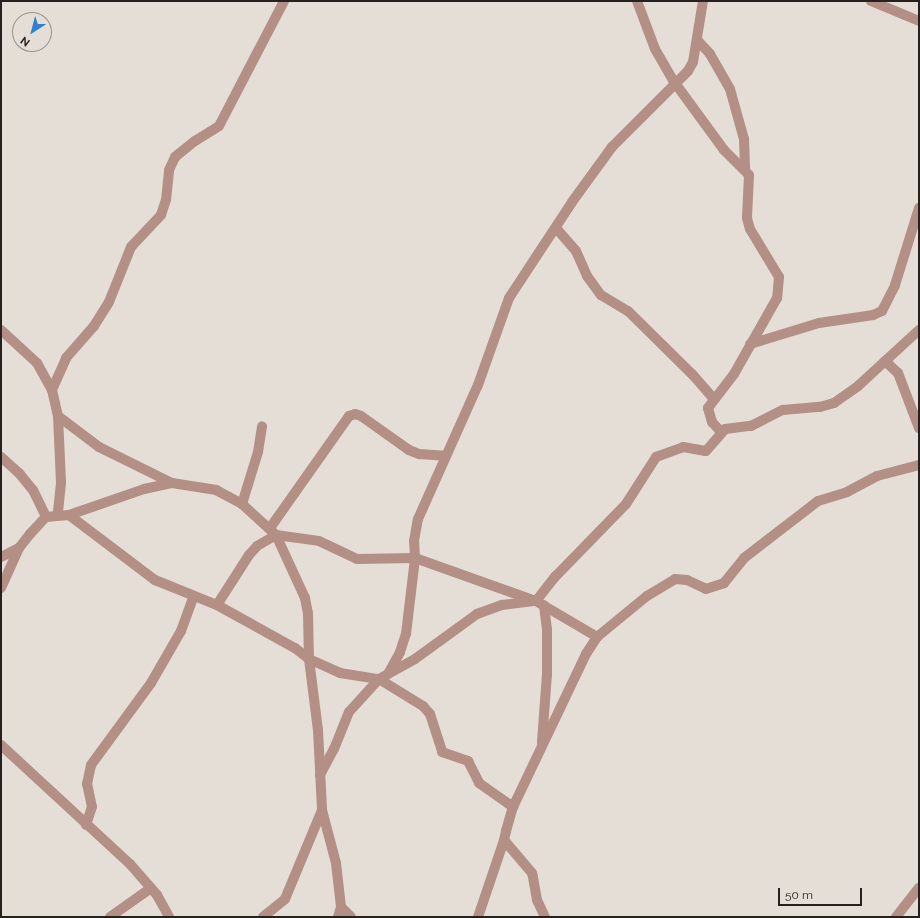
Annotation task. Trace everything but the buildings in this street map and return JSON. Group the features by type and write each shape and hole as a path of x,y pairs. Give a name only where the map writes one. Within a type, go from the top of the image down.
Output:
{"street":[{"path":"52,390 66,358 94,326 109,302 130,247 161,215 166,200 169,170 175,157 195,141 219,126 284,1"},
{"path":"637,1 655,49 675,83 724,150 745,169 748,175 747,218 750,229 774,268 780,290 734,374 714,399 708,414 721,432"},
{"path":"320,775 334,749 350,712 383,676 400,652 406,634 415,558 414,542 418,519 478,385 509,298 612,148 675,83 693,62 698,40 703,1"},
{"path":"871,1 919,21"},
{"path":"698,40 710,54 730,89 744,139 745,169"},
{"path":"750,344 819,323 873,315 882,311 895,285 919,208"},
{"path":"556,228 576,251 587,276 601,295 628,311 693,374 714,399"},
{"path":"1,330 37,363 52,390 58,416 61,483 58,514"},
{"path":"541,752 547,630 540,603 555,577 626,504 656,457 683,447 706,450 725,429 760,423 782,410 820,407 834,403 848,394 919,330"},
{"path":"885,361 898,373 919,428"},
{"path":"217,605 249,555 273,531 345,419 355,414 409,450 419,454 445,456"},
{"path":"58,416 99,448 172,483 216,490 242,504 273,531 305,598 308,613 309,659 318,730 322,810 336,863 340,912 351,917"},
{"path":"242,504 262,426"},
{"path":"1,457 19,473 33,490 46,517"},
{"path":"478,917 504,840 513,807 541,752 586,654 597,637 647,596 675,579 687,580 706,589 724,583 744,558 818,500 847,492 877,476 919,465"},
{"path":"1,588 19,548 46,517 58,514 69,515 144,489 172,483"},
{"path":"69,515 155,580 217,605 290,644 309,659 340,673 383,676 415,659 477,614 502,605 540,603"},
{"path":"273,531 318,541 357,559 415,558 540,603 597,637"},
{"path":"1,557 19,548"},
{"path":"86,824 92,807 87,784 91,764 152,683 181,632 194,596"},
{"path":"383,676 427,711 442,752 468,761 480,783 513,807"},
{"path":"1,745 130,864 151,888 169,917"},
{"path":"263,917 285,899 322,810"},
{"path":"504,840 532,873 537,900 545,917"},
{"path":"110,917 151,888"},
{"path":"896,917 919,888"}]}
